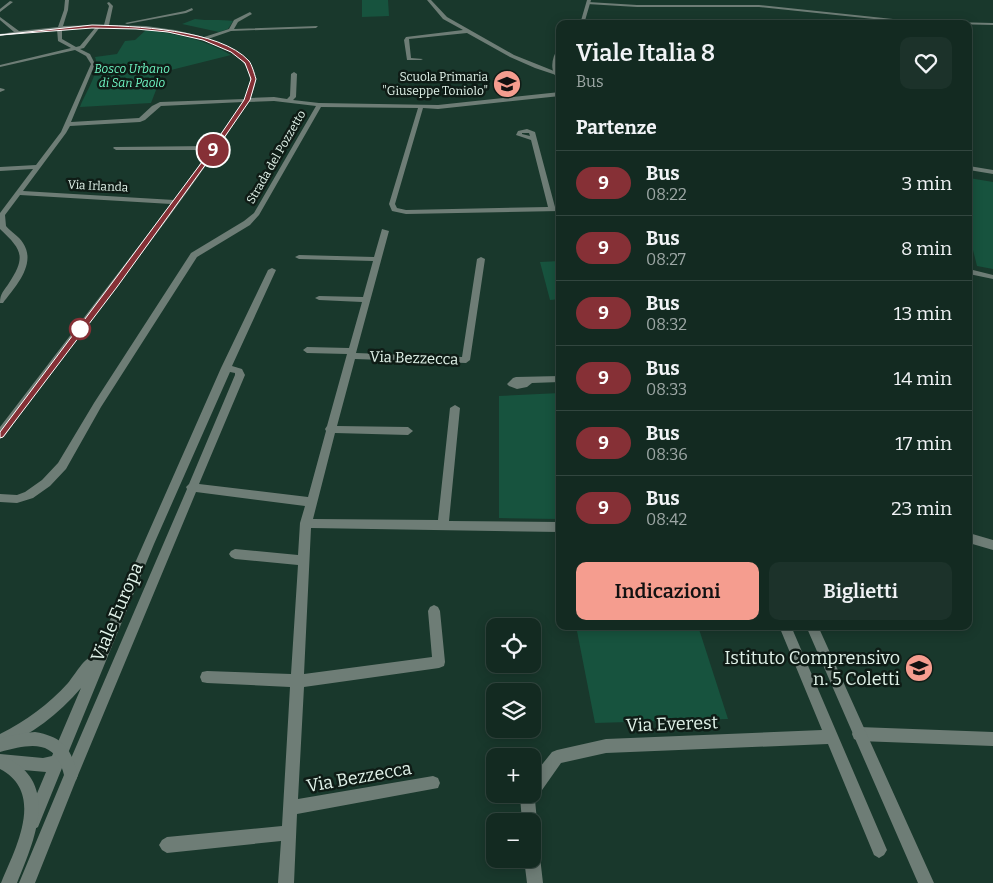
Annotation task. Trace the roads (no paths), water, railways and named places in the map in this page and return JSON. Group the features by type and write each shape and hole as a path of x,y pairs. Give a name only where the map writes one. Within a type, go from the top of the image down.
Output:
{"street":[{"path":"0,301 22,267 23,249 1,224 2,215 68,124 93,64 88,55 60,40 60,28 67,0"},
{"path":"429,0 445,18 512,56 556,73 556,56"},
{"path":"0,11 11,2"},
{"path":"583,20 589,2 637,6 658,3 759,6 893,20"},
{"path":"108,26 111,6 109,3"},
{"path":"108,26 186,12 192,9"},
{"path":"160,11 166,16"},
{"path":"231,30 236,21 250,13"},
{"path":"0,18 17,32"},
{"path":"972,23 993,24"},
{"path":"0,66 75,49 86,44 99,26"},
{"path":"0,35 60,28 99,26 165,31 204,39 226,48 247,62 254,79 245,102 215,148 115,285 1,431"},
{"path":"204,39 231,30 316,27"},
{"path":"420,60 409,59 406,40 417,36 469,31"},
{"path":"289,100 293,97 294,74"},
{"name":"Strada del Pozzetto","path":"0,498 17,499 29,495 46,483 62,466 97,404 194,255 247,224 257,214 320,105 421,108 556,94"},
{"path":"68,124 140,120 144,119 158,104 289,100 320,105"},
{"path":"421,108 392,204 394,210 406,212 556,209"},
{"path":"533,139 552,209"},
{"path":"116,148 215,148"},
{"path":"0,169 38,167"},
{"path":"972,168 993,172"},
{"name":"Via Irlanda","path":"18,193 176,202"},
{"name":"Via Bezzecca","path":"286,883 306,523 310,502 385,231"},
{"path":"299,257 378,259"},
{"name":"Via Bezzecca","path":"307,350 466,360 481,259"},
{"name":"Viale Europa","path":"8,883 62,757 103,649 226,368 272,270"},
{"path":"972,273 993,277"},
{"path":"319,298 366,300"},
{"name":"Viale Europa","path":"27,883 240,374 235,368 226,368"},
{"path":"528,380 556,379"},
{"path":"443,525 455,408"},
{"path":"330,429 408,431"},
{"path":"191,488 310,502"},
{"path":"306,523 556,527"},
{"path":"972,539 993,545"},
{"path":"235,554 303,560"},
{"path":"207,677 298,681 439,662 434,611"},
{"path":"787,630 879,850"},
{"path":"814,630 926,883"},
{"path":"0,741 18,733 58,704 73,690 103,649"},
{"path":"859,734 993,740"},
{"name":"Via Everest","path":"541,778 557,757 606,746 831,737"},
{"path":"0,745 19,740 49,742 62,757 71,776"},
{"path":"0,762 43,765 83,746"},
{"path":"0,762 10,765 28,787 32,798 31,828"},
{"name":"Via Bezzecca","path":"290,808 433,783"},
{"path":"167,845 289,833"},
{"path":"533,868 535,883"}],"place":[{"name":"Scuola Primaria \"Giuseppe Toniolo\"","path":"507,84"},
{"name":"Istituto Comprensivo n. 5 Coletti","path":"919,668"}],"park label":[{"name":"Bosco Urbano di San Paolo","path":"132,76"}]}
